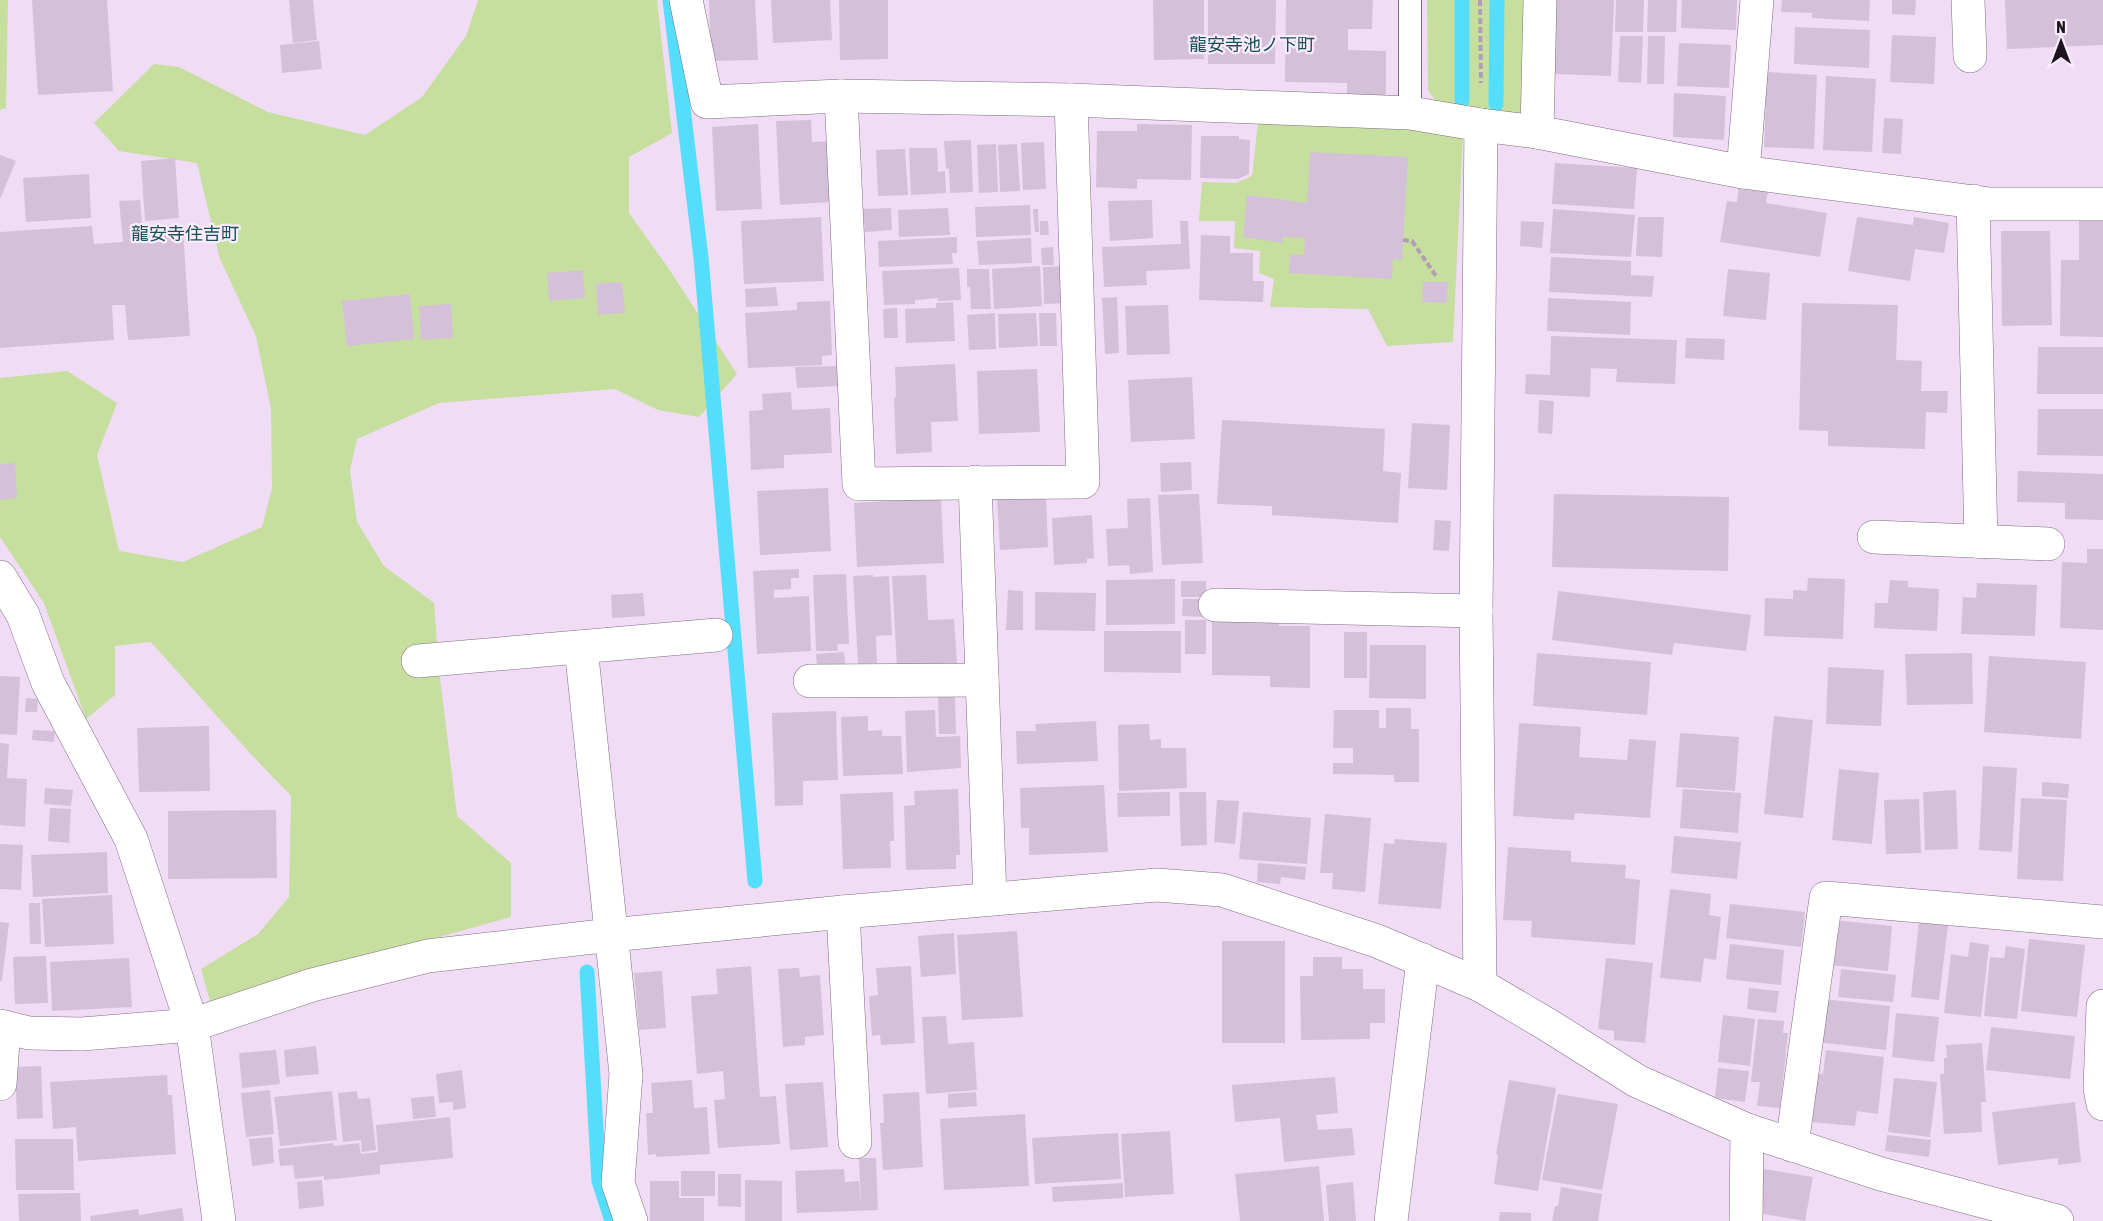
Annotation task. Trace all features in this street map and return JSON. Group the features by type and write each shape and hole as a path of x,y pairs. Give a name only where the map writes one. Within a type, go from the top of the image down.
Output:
{"street":[{"path":"686,0 707,102 842,96 1071,100 1410,113 1537,132 1743,172 1990,204 2103,204"},
{"path":"1537,132 1540,0"},
{"path":"1743,172 1757,0"},
{"path":"1968,0 1970,56"},
{"path":"842,96 859,484 1083,482 1071,100"},
{"path":"1480,986 1476,611 1481,125"},
{"path":"1973,201 1981,542"},
{"path":"975,482 990,899"},
{"path":"1874,537 2048,544"},
{"path":"0,577 23,615 48,684 131,839 192,1026 219,1221"},
{"path":"1215,605 1476,611"},
{"path":"418,661 716,635"},
{"path":"581,647 626,1074 618,1183 631,1221"},
{"path":"810,681 982,680"},
{"path":"0,1084 2,1027 29,1033 82,1034 192,1026 312,985 428,956 843,912 1157,885 1222,890 1377,941 1480,986 1548,1025 1637,1081 1747,1130 1881,1174 2057,1221"},
{"path":"1792,1145 1826,898 2103,922"},
{"path":"843,912 855,1142"},
{"path":"1391,1221 1423,960"},
{"path":"2103,1006 2100,1088 2103,1104"},
{"path":"1746,1221 1747,1130"}],"lane":[{"path":"1410,0 1410,113"}],"path":[{"path":"1480,0 1481,125"}],"green space":[{"path":"0,0 8,0 6,108 0,110"},
{"path":"478,0 657,0 672,133 629,157 629,213 669,269 737,374 699,417 658,410 615,389 439,403 357,439 350,470 357,522 384,566 434,603 439,670 457,816 511,863 511,917 210,1001 201,969 258,934 289,897 291,796 151,642 115,646 115,695 86,719 44,603 0,537 0,378 67,371 117,403 97,455 119,551 183,562 262,527 272,488 271,409 256,336 220,259 197,163 119,151 94,123 154,64 179,67 268,112 365,135 422,97 466,36"},
{"path":"1427,0 1529,0 1525,115 1450,109 1435,100 1428,90"},
{"path":"1258,123 1463,132 1453,342 1387,346 1368,309 1270,307 1274,279 1259,273 1260,251 1234,248 1235,221 1199,221 1202,182 1236,183 1252,176"}],"building":[{"path":"32,0 107,0 113,91 38,95"},
{"path":"289,0 313,0 317,40 293,43"},
{"path":"709,0 755,0 758,60 711,61"},
{"path":"771,0 830,0 832,40 773,43"},
{"path":"839,0 888,0 888,59 840,60"},
{"path":"1153,0 1204,0 1204,59 1154,60"},
{"path":"1208,0 1276,0 1275,64 1208,64"},
{"path":"1286,0 1373,0 1372,29 1348,29 1348,50 1386,51 1386,100 1347,100 1347,83 1285,82"},
{"path":"1556,0 1614,0 1611,76 1554,74"},
{"path":"1616,0 1644,0 1643,32 1615,32"},
{"path":"1648,0 1677,0 1676,32 1647,32"},
{"path":"1682,0 1737,0 1736,30 1681,28"},
{"path":"1782,0 1870,0 1869,21 1812,18 1812,13 1781,12"},
{"path":"1892,0 1916,0 1915,15 1892,14"},
{"path":"2005,0 2103,0 2103,45 2007,49"},
{"path":"1795,27 1870,30 1869,68 1794,64"},
{"path":"1892,35 1936,37 1934,84 1890,82"},
{"path":"1620,36 1643,36 1641,83 1618,82"},
{"path":"1648,36 1665,36 1664,84 1647,84"},
{"path":"319,41 322,69 282,73 280,45"},
{"path":"1679,43 1731,45 1729,88 1677,86"},
{"path":"1767,72 1817,75 1814,149 1764,147"},
{"path":"1826,76 1876,79 1872,152 1823,150"},
{"path":"1674,93 1726,96 1724,140 1673,137"},
{"path":"1884,118 1903,119 1901,154 1882,153"},
{"path":"811,120 812,142 829,141 832,202 780,205 776,121"},
{"path":"758,124 762,209 716,211 712,127"},
{"path":"1137,124 1192,125 1191,180 1137,179 1137,189 1096,187 1097,131 1137,131"},
{"path":"1201,136 1239,136 1239,139 1250,140 1249,174 1238,179 1200,178"},
{"path":"971,140 973,192 950,193 949,168 946,169 944,141"},
{"path":"1044,142 1046,189 1023,190 1021,143"},
{"path":"996,144 998,192 979,193 977,145"},
{"path":"1017,144 1020,191 1000,192 998,145"},
{"path":"909,148 937,148 938,172 945,171 946,193 911,195"},
{"path":"905,149 908,195 878,196 876,150"},
{"path":"1310,152 1408,157 1402,260 1393,259 1392,279 1289,273 1290,254 1304,255 1305,238 1282,237 1283,243 1243,237 1247,195 1307,203"},
{"path":"0,155 16,161 0,199"},
{"path":"175,158 179,218 145,221 141,161"},
{"path":"1555,163 1637,168 1634,209 1552,204"},
{"path":"89,174 91,218 26,222 23,178"},
{"path":"1739,187 1768,191 1766,203 1827,213 1820,257 1720,242 1727,201 1737,202"},
{"path":"140,200 143,234 183,231 190,336 128,340 125,305 112,305 114,340 0,348 0,232 92,226 94,244 123,242 119,201"},
{"path":"1152,200 1153,238 1110,241 1108,201"},
{"path":"1030,205 1031,235 976,237 975,207"},
{"path":"891,208 892,230 865,232 863,209"},
{"path":"948,208 950,235 899,237 898,210"},
{"path":"1033,209 1038,209 1039,232 1035,232"},
{"path":"1553,209 1635,215 1631,257 1550,253"},
{"path":"821,217 824,281 744,284 741,221"},
{"path":"1638,217 1664,217 1662,257 1636,256"},
{"path":"1857,217 1913,225 1914,217 1949,223 1944,253 1915,249 1910,281 1848,271"},
{"path":"1040,221 1048,221 1049,235 1040,235"},
{"path":"1180,221 1188,221 1190,269 1146,271 1147,285 1104,287 1102,247 1181,244"},
{"path":"1521,221 1544,222 1542,248 1520,246"},
{"path":"2079,221 2103,221 2103,337 2060,336 2061,260 2079,260"},
{"path":"2001,231 2050,231 2052,325 2002,326"},
{"path":"1201,235 1230,236 1230,253 1253,253 1253,281 1264,281 1263,302 1199,300"},
{"path":"957,237 957,253 952,253 953,264 879,267 878,241"},
{"path":"1031,238 1032,263 979,265 977,241"},
{"path":"1053,247 1054,265 1042,265 1041,248"},
{"path":"1551,257 1631,261 1631,275 1654,276 1652,297 1549,292"},
{"path":"1040,266 1042,306 994,309 992,269"},
{"path":"1065,266 1067,303 1044,304 1043,267"},
{"path":"959,268 961,300 938,301 938,298 915,300 915,304 884,305 882,271"},
{"path":"967,269 989,269 991,309 971,309"},
{"path":"1728,269 1770,273 1766,320 1723,316"},
{"path":"583,270 585,298 549,301 547,273"},
{"path":"622,282 625,313 598,315 596,284"},
{"path":"1423,282 1448,282 1447,303 1422,302"},
{"path":"776,287 778,306 746,307 745,289"},
{"path":"410,294 414,339 347,346 342,301"},
{"path":"1117,297 1119,353 1105,354 1102,298"},
{"path":"1548,298 1631,302 1630,335 1547,331"},
{"path":"830,301 832,355 822,356 822,365 748,368 745,313 797,310 797,302"},
{"path":"953,302 955,341 906,343 905,309 936,308 936,303"},
{"path":"1802,303 1898,305 1896,360 1922,361 1921,391 1948,391 1947,413 1926,412 1925,449 1828,446 1828,431 1799,430"},
{"path":"451,304 453,338 421,340 419,306"},
{"path":"1168,305 1170,354 1127,355 1125,306"},
{"path":"897,308 898,338 884,338 883,309"},
{"path":"995,313 996,349 969,350 967,315"},
{"path":"1036,313 1038,346 999,348 998,314"},
{"path":"1039,313 1056,313 1057,346 1040,346"},
{"path":"1551,336 1677,340 1675,384 1616,382 1617,369 1591,368 1590,397 1525,394 1526,374 1550,375"},
{"path":"1686,338 1725,339 1724,360 1685,358"},
{"path":"2038,347 2103,347 2103,394 2037,394"},
{"path":"955,364 958,421 931,422 932,452 896,454 895,367"},
{"path":"840,366 841,386 797,388 795,367"},
{"path":"1037,369 1040,432 979,434 977,371"},
{"path":"1192,377 1195,439 1131,442 1128,380"},
{"path":"791,392 792,410 830,408 832,453 784,455 784,468 751,470 749,411 763,410 762,394"},
{"path":"1539,400 1554,401 1552,434 1538,433"},
{"path":"2038,409 2103,409 2103,456 2037,455"},
{"path":"1222,420 1385,429 1383,471 1401,473 1398,523 1272,515 1272,506 1217,504"},
{"path":"1412,423 1450,425 1447,490 1408,488"},
{"path":"1191,462 1192,490 1161,492 1160,463"},
{"path":"15,463 17,498 0,500 0,464"},
{"path":"2018,471 2103,474 2103,520 2065,519 2065,503 2017,502"},
{"path":"828,488 831,551 760,555 757,491"},
{"path":"1199,494 1203,563 1162,565 1158,495"},
{"path":"1554,494 1729,497 1728,571 1552,567"},
{"path":"1046,495 1048,547 1000,550 997,498"},
{"path":"941,498 944,563 857,567 854,503"},
{"path":"1150,498 1153,572 1130,574 1129,565 1108,566 1106,529 1128,528 1127,499"},
{"path":"1092,515 1094,558 1087,559 1087,563 1054,565 1052,518"},
{"path":"1435,520 1451,521 1449,551 1433,550"},
{"path":"2087,549 2103,549 2103,630 2060,628 2062,562 2087,563"},
{"path":"799,569 799,578 791,578 791,589 774,590 774,598 809,596 811,651 757,654 753,571"},
{"path":"846,574 849,644 837,644 838,651 816,651 813,575"},
{"path":"873,575 873,577 889,576 892,635 876,636 877,663 858,664 853,576"},
{"path":"926,575 928,620 954,619 957,664 897,667 892,576"},
{"path":"1808,578 1845,579 1843,639 1764,636 1765,598 1793,599 1793,590 1807,591"},
{"path":"1175,579 1175,624 1106,625 1106,580"},
{"path":"1890,580 1908,581 1908,587 1939,589 1937,631 1874,628 1875,603 1888,603"},
{"path":"1181,581 1206,581 1206,597 1181,597"},
{"path":"1977,583 2037,585 2035,636 1961,634 1963,597 1976,598"},
{"path":"1008,590 1023,591 1023,630 1006,630"},
{"path":"1558,591 1751,615 1746,651 1674,643 1672,655 1552,640"},
{"path":"1035,592 1096,593 1095,631 1035,630"},
{"path":"643,593 645,616 612,618 611,595"},
{"path":"1183,599 1204,599 1204,617 1182,616"},
{"path":"1212,615 1279,615 1279,626 1310,626 1310,688 1270,687 1270,676 1212,675"},
{"path":"1185,620 1206,620 1206,654 1185,654"},
{"path":"1104,631 1181,631 1181,673 1104,672"},
{"path":"1344,632 1367,632 1367,678 1344,678"},
{"path":"1370,645 1426,645 1426,699 1369,698"},
{"path":"844,652 845,664 817,666 816,654"},
{"path":"1537,653 1651,662 1647,715 1533,706"},
{"path":"1972,653 1973,704 1907,705 1905,654"},
{"path":"1989,656 2086,662 2081,739 1984,732"},
{"path":"1828,667 1884,670 1881,726 1826,724"},
{"path":"0,676 20,677 17,735 0,734"},
{"path":"938,697 955,697 956,734 939,734"},
{"path":"26,698 38,699 37,712 25,712"},
{"path":"1386,708 1411,708 1411,729 1419,729 1419,782 1394,782 1394,775 1333,774 1333,763 1353,763 1353,748 1333,748 1334,710 1379,710 1379,728 1386,728"},
{"path":"935,710 936,737 960,736 961,768 907,772 905,711"},
{"path":"836,711 838,780 803,781 803,805 775,806 772,713"},
{"path":"868,716 868,731 882,730 882,736 901,736 903,774 843,776 841,717"},
{"path":"1774,716 1813,720 1803,818 1764,814"},
{"path":"1096,721 1098,761 1017,764 1016,731 1036,731 1035,724"},
{"path":"1519,723 1581,727 1579,757 1627,760 1629,739 1656,741 1650,818 1575,813 1574,820 1513,816"},
{"path":"1149,724 1150,740 1161,739 1161,748 1186,748 1187,788 1119,791 1118,725"},
{"path":"209,726 210,791 139,792 137,728"},
{"path":"33,730 55,731 54,742 32,740"},
{"path":"1680,733 1739,737 1735,791 1676,787"},
{"path":"0,743 9,744 7,778 27,779 25,827 0,825"},
{"path":"1983,766 2017,768 2012,852 1979,850"},
{"path":"1839,769 1879,773 1872,844 1832,840"},
{"path":"2042,782 2069,784 2068,798 2042,796"},
{"path":"1104,785 1108,852 1029,855 1029,828 1021,828 1020,788"},
{"path":"45,788 73,790 71,806 44,804"},
{"path":"958,789 960,855 956,855 956,869 906,870 904,806 915,805 914,791"},
{"path":"1683,789 1741,793 1738,833 1680,828"},
{"path":"1956,790 1958,849 1925,850 1923,792"},
{"path":"893,792 894,841 890,841 891,868 843,869 840,794"},
{"path":"1170,792 1170,816 1118,817 1117,793"},
{"path":"1179,792 1206,792 1207,845 1181,846"},
{"path":"2021,798 2067,800 2063,881 2017,879"},
{"path":"1919,799 1921,853 1886,854 1884,800"},
{"path":"1217,800 1239,801 1235,844 1214,842"},
{"path":"50,808 71,809 69,843 48,841"},
{"path":"276,810 277,878 168,879 168,811"},
{"path":"1243,812 1311,818 1307,864 1239,859"},
{"path":"1325,814 1371,818 1365,892 1332,889 1333,873 1320,873"},
{"path":"1674,836 1741,842 1737,879 1671,873"},
{"path":"1395,839 1447,843 1441,909 1378,904 1384,843 1394,844"},
{"path":"0,844 23,845 21,890 0,889"},
{"path":"1508,847 1571,851 1571,862 1626,865 1625,878 1640,880 1635,945 1531,937 1532,921 1503,920"},
{"path":"107,852 108,893 33,897 31,855"},
{"path":"1258,863 1306,867 1305,880 1281,877 1280,884 1257,882"},
{"path":"1670,889 1711,894 1709,915 1721,917 1716,960 1704,958 1701,982 1660,978"},
{"path":"112,895 114,944 45,947 42,899"},
{"path":"29,903 40,903 41,944 30,944"},
{"path":"1730,904 1805,912 1801,947 1726,938"},
{"path":"1834,920 1892,926 1888,971 1830,965"},
{"path":"1919,921 1948,925 1939,1000 1911,997"},
{"path":"0,922 9,923 2,981 0,981"},
{"path":"1017,931 1023,1017 962,1020 957,935"},
{"path":"954,933 956,974 921,977 918,936"},
{"path":"2029,939 2085,945 2077,1017 2021,1011"},
{"path":"1222,941 1285,941 1285,1043 1222,1043"},
{"path":"1970,942 1989,945 1981,1017 1944,1013 1951,954 1968,957"},
{"path":"1730,944 1784,950 1781,985 1726,979"},
{"path":"2006,946 2025,949 2017,1019 1984,1016 1990,957 2004,958"},
{"path":"46,956 48,1003 15,1004 13,957"},
{"path":"1313,957 1342,957 1342,969 1363,969 1363,989 1385,989 1385,1023 1370,1023 1370,1039 1301,1040 1300,976 1313,976"},
{"path":"129,958 132,1007 52,1011 50,962"},
{"path":"1606,958 1653,963 1645,1043 1614,1040 1614,1031 1598,1029"},
{"path":"751,966 760,1097 776,1096 780,1144 718,1148 714,1100 725,1099 723,1071 697,1074 691,996 718,994 716,969"},
{"path":"911,966 915,1043 881,1045 880,1035 872,1036 869,996 878,995 876,968"},
{"path":"799,968 800,977 820,975 824,1035 805,1037 805,1045 783,1047 778,969"},
{"path":"1841,969 1896,975 1893,1002 1838,997"},
{"path":"662,971 666,1028 639,1030 634,973"},
{"path":"1749,988 1779,991 1776,1013 1747,1009"},
{"path":"1822,999 1890,1006 1886,1050 1817,1042"},
{"path":"1896,1013 1939,1017 1934,1062 1892,1057"},
{"path":"1723,1015 1755,1019 1750,1066 1718,1062"},
{"path":"946,1016 948,1044 974,1042 977,1090 926,1094 922,1017"},
{"path":"1758,1019 1784,1021 1783,1033 1788,1033 1780,1108 1757,1106 1760,1082 1751,1082"},
{"path":"1991,1027 2075,1036 2070,1079 1986,1070"},
{"path":"1982,1043 1986,1102 1981,1102 1982,1132 1944,1134 1940,1074 1944,1074 1944,1058 1947,1058 1946,1045"},
{"path":"316,1046 319,1074 286,1077 284,1050"},
{"path":"276,1050 280,1084 242,1088 239,1053"},
{"path":"1826,1050 1884,1057 1878,1114 1857,1111 1855,1126 1811,1122 1816,1073 1823,1074"},
{"path":"41,1066 43,1118 17,1119 15,1067"},
{"path":"1718,1068 1749,1071 1745,1102 1715,1098"},
{"path":"462,1070 466,1108 453,1110 453,1102 439,1103 436,1074"},
{"path":"167,1075 168,1095 172,1095 176,1154 78,1161 76,1127 53,1129 50,1082"},
{"path":"1335,1077 1338,1113 1316,1115 1318,1130 1352,1128 1355,1155 1284,1162 1280,1118 1235,1122 1232,1085"},
{"path":"1894,1078 1937,1082 1930,1137 1888,1132"},
{"path":"692,1080 694,1108 707,1107 710,1154 656,1157 656,1154 648,1155 646,1113 653,1113 651,1083"},
{"path":"1509,1080 1556,1088 1538,1191 1494,1184 1498,1155 1496,1154"},
{"path":"823,1082 828,1147 790,1150 785,1084"},
{"path":"270,1090 274,1134 246,1137 241,1093"},
{"path":"332,1091 337,1140 280,1146 274,1097"},
{"path":"357,1091 358,1099 370,1098 376,1150 362,1152 361,1140 343,1142 338,1093"},
{"path":"919,1092 923,1167 883,1170 880,1123 884,1123 883,1094"},
{"path":"976,1092 977,1106 948,1108 948,1094"},
{"path":"1558,1094 1618,1104 1602,1190 1542,1180"},
{"path":"434,1096 436,1117 413,1119 411,1098"},
{"path":"2075,1102 2081,1162 2058,1165 2058,1158 1998,1165 1992,1112"},
{"path":"1025,1114 1029,1186 944,1190 940,1119"},
{"path":"450,1117 453,1158 380,1165 380,1174 324,1180 324,1176 295,1179 293,1165 280,1166 278,1149 333,1143 334,1146 359,1143 361,1154 378,1152 376,1125"},
{"path":"1170,1131 1174,1194 1125,1197 1121,1134"},
{"path":"1118,1133 1121,1179 1035,1184 1032,1138"},
{"path":"1887,1135 1931,1140 1929,1157 1885,1151"},
{"path":"272,1137 274,1163 252,1166 249,1139"},
{"path":"15,1139 73,1139 74,1190 16,1190"},
{"path":"859,1158 876,1158 878,1210 797,1213 795,1171 844,1169 845,1182 859,1181 861,1207"},
{"path":"1319,1166 1324,1221 1240,1221 1235,1174"},
{"path":"1764,1169 1813,1177 1805,1221 1757,1213"},
{"path":"681,1171 715,1171 715,1196 681,1196"},
{"path":"718,1174 741,1174 741,1207 718,1206"},
{"path":"322,1180 324,1206 299,1209 297,1182"},
{"path":"745,1180 782,1181 782,1221 745,1221"},
{"path":"650,1181 679,1181 679,1198 704,1198 704,1221 650,1221"},
{"path":"1353,1182 1356,1221 1329,1221 1326,1185"},
{"path":"1123,1183 1123,1198 1053,1202 1052,1187"},
{"path":"1561,1187 1602,1194 1598,1221 1552,1221 1555,1206 1558,1206"},
{"path":"80,1193 81,1221 19,1221 18,1194"},
{"path":"182,1208 184,1221 91,1221 90,1216 138,1209 139,1215"},
{"path":"1500,1212 1531,1213 1531,1221 1499,1221"}],"waterway":[{"path":"670,0 701,258 755,881"},
{"path":"1462,0 1462,100"},
{"path":"1496,104 1497,0"},
{"path":"587,972 599,1181 612,1221"}],"district":[{"name":"龍安寺池ノ下町","path":"1252,44"},
{"name":"龍安寺住吉町","path":"185,233"}]}
